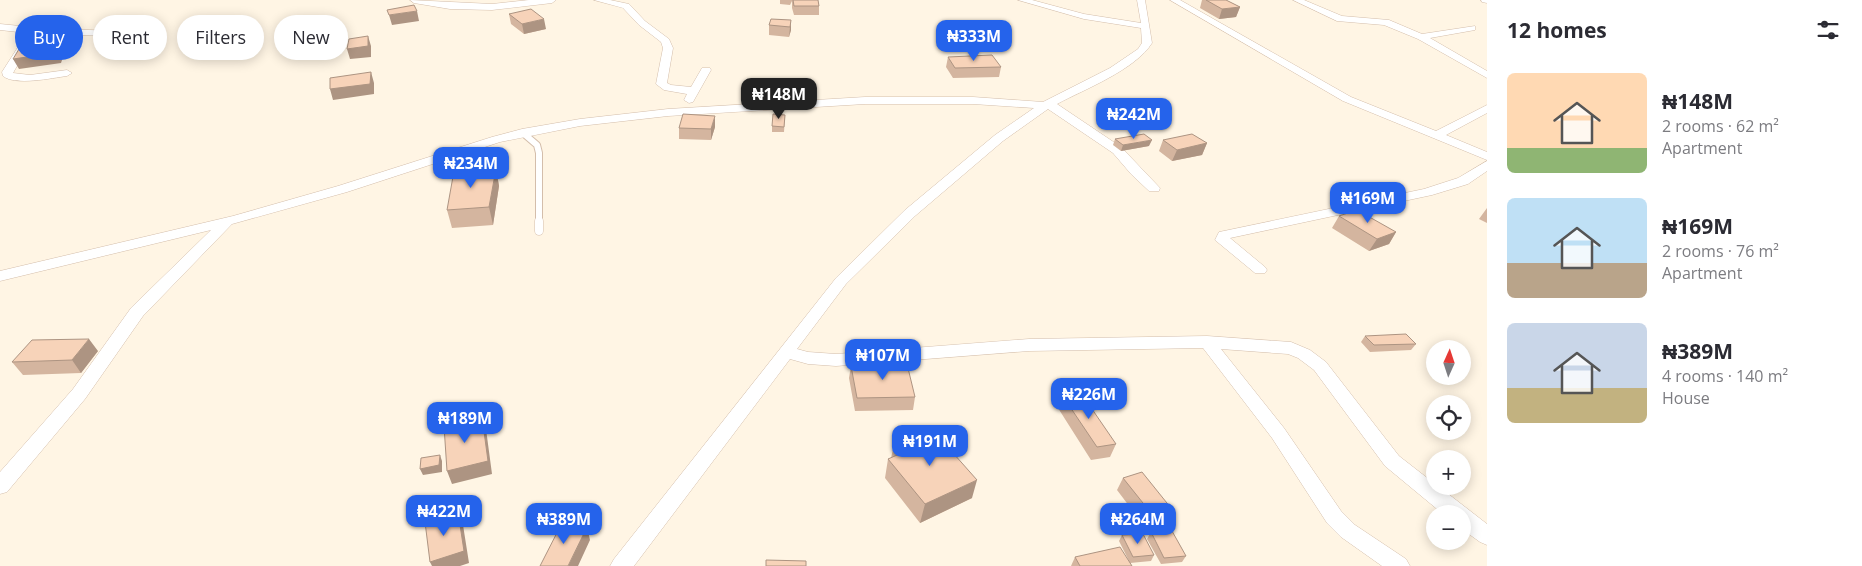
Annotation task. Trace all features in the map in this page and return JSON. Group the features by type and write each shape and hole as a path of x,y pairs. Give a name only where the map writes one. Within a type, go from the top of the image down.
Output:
{"street":[{"path":"414,0 471,7 492,7 552,0"},
{"path":"598,0 626,6 642,23 666,41 668,48 661,84 668,88 693,90"},
{"path":"1022,0 1082,17 1112,23 1146,26"},
{"path":"621,566 841,281 910,213 999,138 1047,105 1114,70 1142,52 1147,43 1141,0"},
{"path":"1174,0 1347,99 1487,156"},
{"path":"1297,0 1340,18 1386,22 1421,36 1487,75"},
{"path":"0,27 15,29"},
{"path":"1421,36 1472,28"},
{"path":"15,58 6,72 8,76 30,78 67,73"},
{"path":"686,111 693,90 706,70"},
{"path":"0,276 141,244 320,196 478,145 523,133 573,123 686,111 883,100 1000,101 1047,105 1118,150 1135,171 1154,188"},
{"path":"1436,136 1487,108"},
{"path":"1260,270 1222,240 1224,235 1288,223 1339,209 1426,192 1464,181 1487,166"},
{"path":"0,486 79,394 138,312 228,221"},
{"path":"786,352 808,358 836,360 1029,345 1207,342 1284,347 1304,354 1320,366 1392,461 1447,505"},
{"path":"1207,342 1278,433 1334,517 1348,531 1399,566"},
{"path":"1471,524 1487,536"}],"lane":[{"path":"523,133 537,145 539,153 539,232"}],"building":[{"path":"793,0 818,0 819,6 794,6"},
{"path":"1206,0 1226,0 1240,7 1222,9"},
{"path":"414,5 417,11 389,15 387,10"},
{"path":"531,9 544,19 522,24 509,14"},
{"path":"771,19 791,20 790,27 769,25"},
{"path":"368,36 368,46 348,49 349,39"},
{"path":"992,55 1001,67 955,68 948,57"},
{"path":"371,72 370,84 330,89 330,78"},
{"path":"683,114 715,116 711,129 679,128"},
{"path":"773,114 785,115 784,127 772,126"},
{"path":"1144,134 1152,140 1123,145 1115,139"},
{"path":"1192,134 1207,143 1177,150 1163,140"},
{"path":"496,169 489,207 447,210 454,171"},
{"path":"1357,210 1396,232 1377,239 1339,216"},
{"path":"1406,334 1416,344 1374,345 1365,336"},
{"path":"89,339 72,360 12,362 32,340"},
{"path":"907,364 915,397 857,398 851,366"},
{"path":"1081,393 1116,444 1097,447 1062,395"},
{"path":"482,417 488,461 447,471 444,426"},
{"path":"916,432 925,442 938,436 977,480 925,504 888,459 904,452 895,441"},
{"path":"440,455 439,465 420,469 421,458"},
{"path":"1142,472 1175,513 1155,518 1123,478"},
{"path":"458,512 464,551 430,562 425,522"},
{"path":"563,521 587,527 568,566 540,566"},
{"path":"1172,531 1186,556 1164,558 1151,532"},
{"path":"1143,534 1154,555 1133,557 1122,535"},
{"path":"1120,547 1132,566 1080,566 1075,557"},
{"path":"766,560 806,561 806,566 766,566"}]}
